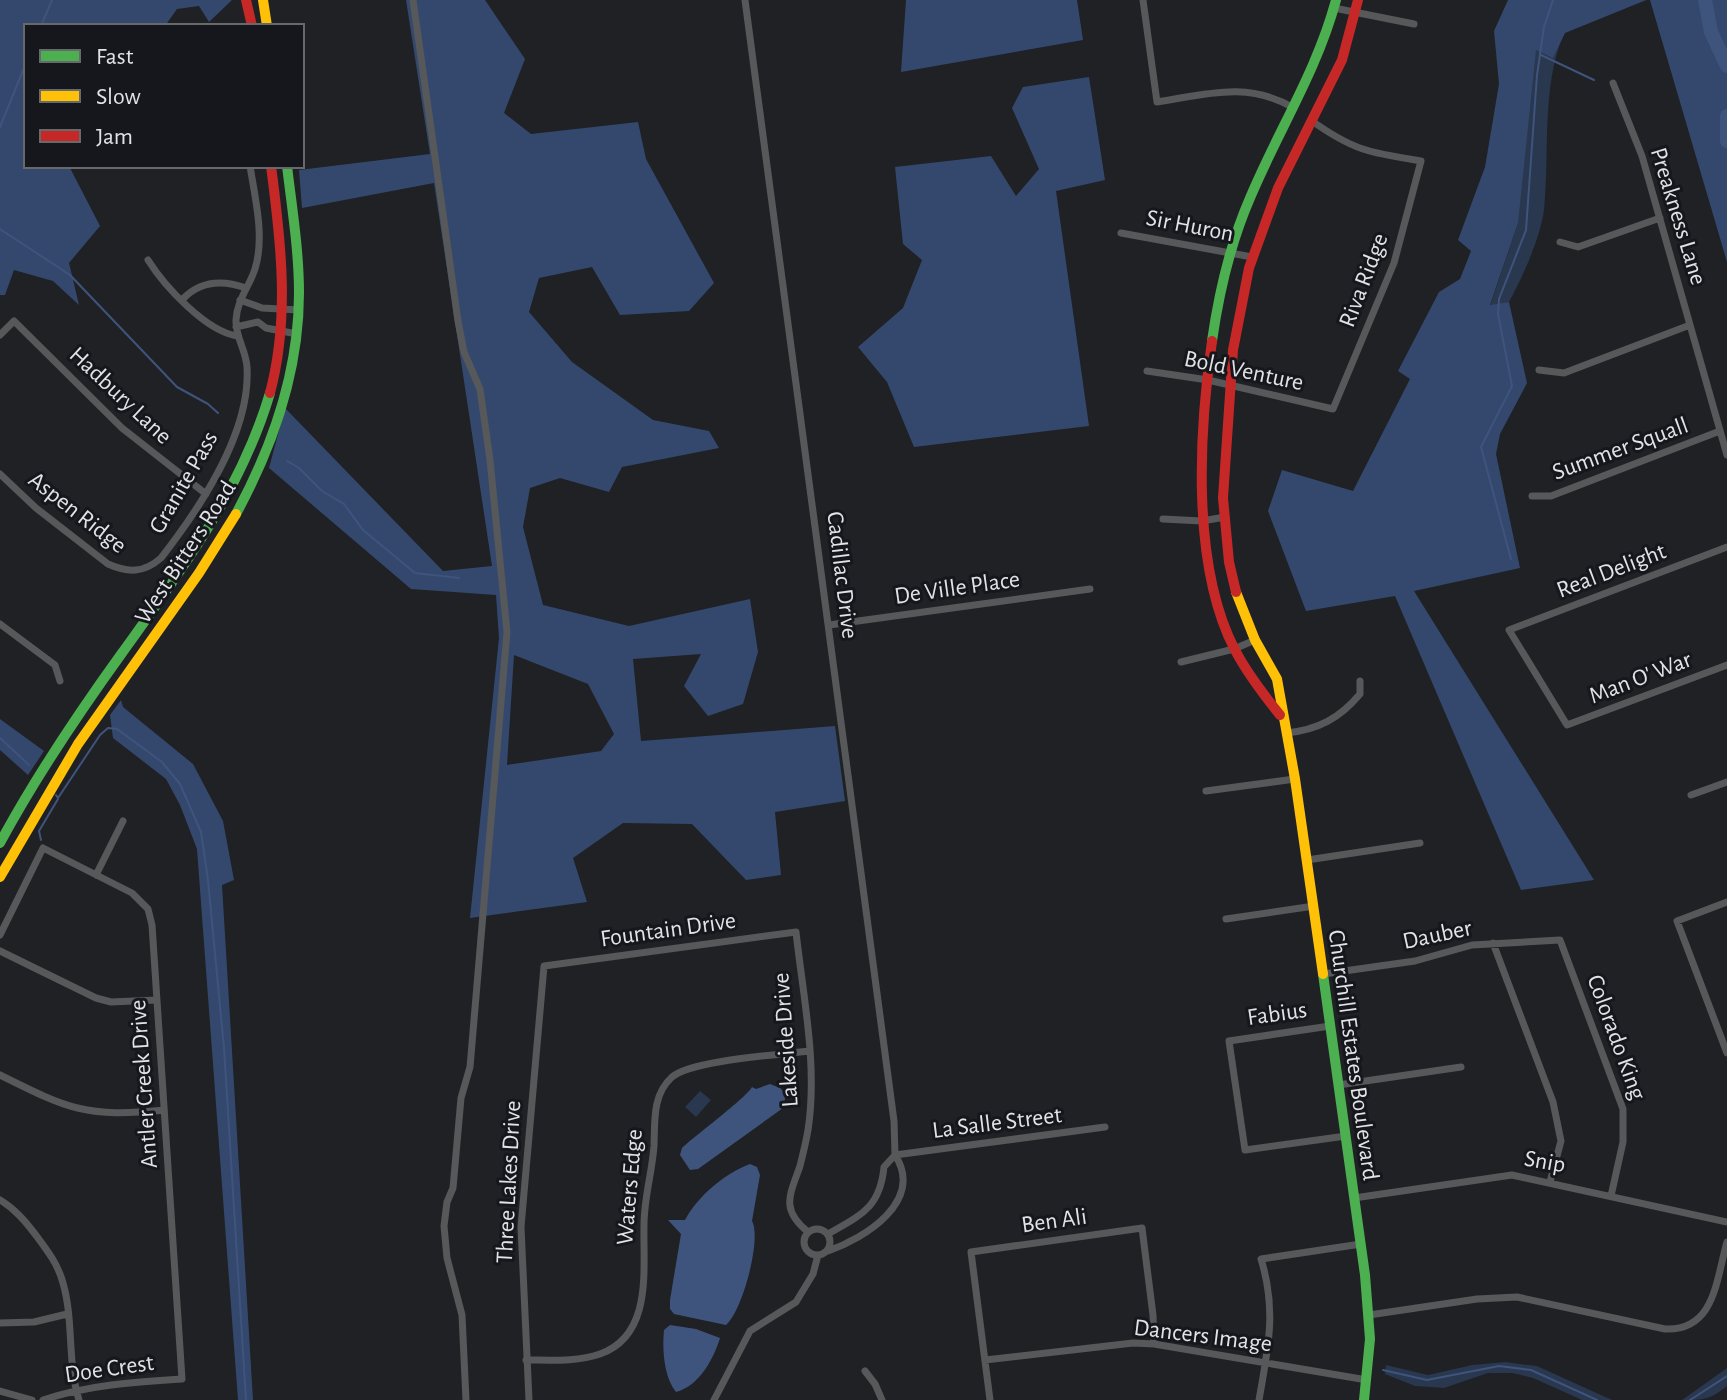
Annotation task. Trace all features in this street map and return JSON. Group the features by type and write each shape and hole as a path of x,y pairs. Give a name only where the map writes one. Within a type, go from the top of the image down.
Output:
{"street":[{"path":"246,0 252,24"},
{"path":"263,0 267,24"},
{"path":"413,0 461,337 480,389 507,632 470,1067 461,1098 453,1188 447,1202 444,1226 447,1258 462,1315 466,1400"},
{"name":"Cadillac Drive","path":"745,0 894,1121 895,1155"},
{"path":"1143,0 1157,102 1243,91 1272,97 1294,108"},
{"name":"Churchill Estates Boulevard","path":"1358,0 1342,60 1278,188 1252,257 1243,292 1230,386 1223,498 1229,562 1236,593 1255,640 1277,679 1295,779 1369,1315 1364,1400"},
{"path":"1335,4 1355,14 1414,24"},
{"name":"Churchill Estates Boulevard","path":"1282,716 1257,690 1234,649 1215,599 1207,565 1201,498 1208,380 1221,288 1230,253 1257,179 1321,52 1335,4"},
{"name":"Preakness Lane","path":"1613,83 1642,156 1727,455"},
{"name":"Riva Ridge","path":"1312,121 1357,149 1421,161 1394,263 1333,409"},
{"name":"Granite Pass","path":"137,571 152,566 161,558 206,494 240,422 247,367 237,331 240,300 255,269 259,249 250,168"},
{"name":"West Bitters Road","path":"0,843 67,732 205,536 247,463 272,386 283,309 282,248 271,168"},
{"name":"West Bitters Road","path":"0,877 47,792 211,556 236,518 260,471 277,426 297,334 300,268 287,168"},
{"path":"1560,242 1578,247 1660,218"},
{"name":"Sir Huron","path":"1121,233 1252,257"},
{"path":"148,260 157,273 213,328 224,334 258,322"},
{"path":"183,299 190,292 210,283 246,288"},
{"path":"240,300 262,308 299,310"},
{"path":"262,308 257,316 263,327 297,334"},
{"name":"Hadbury Lane","path":"0,335 14,321 131,435 206,494"},
{"path":"1539,370 1564,373 1690,325"},
{"name":"Bold Venture","path":"1147,371 1208,380 1333,409"},
{"name":"Summer Squall","path":"1532,496 1551,496 1720,431"},
{"path":"247,463 260,471"},
{"name":"Aspen Ridge","path":"0,474 36,508 108,564 121,570 137,571"},
{"path":"1163,519 1202,521 1225,517"},
{"name":"Real Delight","path":"1567,725 1509,630 1727,547"},
{"name":"De Ville Place","path":"829,625 1090,589"},
{"path":"0,624 55,665 60,681"},
{"path":"1181,662 1234,649 1255,640"},
{"name":"Man O' War","path":"1567,725 1727,665"},
{"path":"1286,733 1317,728 1339,715 1360,694 1360,681"},
{"path":"67,732 80,741"},
{"path":"1206,791 1295,779"},
{"path":"1691,795 1727,782"},
{"path":"96,875 123,821"},
{"path":"1307,860 1420,843"},
{"name":"Antler Creek Drive","path":"0,935 43,848 132,893 148,909 152,925 182,1379"},
{"path":"1727,902 1677,921 1727,1053"},
{"path":"1226,919 1314,906"},
{"name":"Fountain Drive","path":"544,966 796,932"},
{"name":"Lakeside Drive","path":"796,932 809,1051 810,1119 789,1204 797,1223 808,1232"},
{"name":"Dauber","path":"1323,974 1415,961 1472,945 1560,940"},
{"name":"Colorado King","path":"1560,940 1623,1109 1623,1142 1611,1196"},
{"path":"1493,943 1553,1102 1561,1141 1550,1182"},
{"path":"0,951 96,998 111,1002 157,1000"},
{"name":"Three Lakes Drive","path":"529,1400 521,1227 544,966"},
{"name":"Fabius","path":"1330,1026 1229,1041 1245,1150 1346,1136"},
{"name":"Waters Edge","path":"526,1360 573,1359 600,1354 616,1345 637,1320 642,1299 644,1227 658,1098 672,1077 697,1066 809,1051"},
{"path":"1338,1085 1461,1067"},
{"path":"0,1075 76,1110 107,1114 164,1110"},
{"name":"La Salle Street","path":"895,1155 1105,1127"},
{"path":"895,1155 903,1168 895,1208 848,1243 818,1255 811,1254 805,1248 804,1239 808,1232 816,1229 828,1234 859,1217 870,1207 881,1189 884,1167 895,1155"},
{"name":"Snip","path":"1354,1198 1512,1175 1727,1222"},
{"path":"881,1189 900,1193"},
{"path":"0,1200 22,1217 51,1255 63,1283 70,1362 79,1400"},
{"path":"859,1217 868,1231"},
{"name":"Ben Ali","path":"985,1360 971,1252 1142,1228 1154,1344"},
{"path":"828,1234 831,1246 828,1251"},
{"path":"1369,1315 1477,1299 1517,1297 1665,1329 1679,1329 1694,1324 1705,1313 1727,1242"},
{"path":"1259,1400 1271,1304 1261,1259 1361,1244"},
{"path":"714,1400 750,1331 796,1302 813,1274 818,1255"},
{"path":"0,1323 34,1322 67,1314"},
{"name":"Dancers Image","path":"985,1360 1133,1343 1154,1344 1367,1380"},
{"path":"985,1360 990,1400"},
{"path":"865,1371 882,1400"},
{"name":"Doe Crest","path":"43,1400 76,1389 182,1379"},
{"path":"0,1391 32,1400"}],"shaded area":[{"path":"0,0 232,0 209,22 199,6 177,9 166,24 24,24 24,168 70,168 100,226 69,263 79,305 53,281 14,270 5,295 0,295"},
{"path":"406,0 485,0 525,59 504,113 531,134 638,122 646,159 714,283 689,311 620,315 592,267 539,278 529,312 572,362 653,420 709,431 719,448 622,467 609,492 560,478 530,488 523,527 543,605 629,626 750,599 758,652 743,704 708,716 684,686 701,654 633,659 641,741 835,726 845,801 775,812 781,875 746,880 692,824 623,823 573,858 587,902 470,918 499,638 496,595 411,589 269,468 285,408 443,571 492,566 434,183 302,208 299,170 430,154","holes":["514,655 588,684 614,734 601,751 507,765"]},
{"path":"906,0 1077,0 1083,40 901,72"},
{"path":"1508,0 1646,0 1564,33 1549,97 1546,188 1539,233 1509,302 1490,306 1518,223"},
{"path":"1508,0 1646,0 1565,33 1553,58 1536,50 1518,223 1490,305 1509,302 1527,383 1500,434 1496,454 1520,568 1414,591 1594,880 1521,890 1395,596 1306,611 1268,511 1282,470 1353,491 1410,379 1398,371 1439,292 1460,279 1471,251 1458,240 1485,167 1499,84 1494,31"},
{"path":"1650,0 1727,0 1727,262"},
{"path":"1089,77 1105,180 1056,191 1089,426 914,447 887,382 858,347 903,308 922,260 903,244 895,167 991,156 1016,196 1039,169 1012,108 1023,87"},
{"path":"121,700 123,707 193,764 223,821 234,880 222,885 253,1400 238,1400 197,849 166,779 113,738 110,715"},
{"path":"0,719 44,751 28,775 0,750"},
{"path":"770,1084 786,1094 783,1108 698,1169 690,1170 680,1155 682,1148 752,1087 756,1089"},
{"path":"700,1091 711,1100 696,1117 685,1107"},
{"path":"750,1164 757,1167 760,1175 752,1221 754,1243 749,1275 732,1318 726,1325 674,1314 670,1309 670,1300 681,1234 668,1220 685,1220 713,1187"},
{"path":"670,1325 696,1329 720,1338 704,1371 692,1384 676,1392 666,1371 664,1354 664,1330"},
{"path":"1505,1362 1537,1366 1612,1400 1582,1400 1533,1378 1512,1373 1488,1373 1444,1388 1415,1386 1385,1374 1386,1365 1428,1375 1472,1365"},
{"path":"1727,1368 1727,1386 1721,1391 1711,1397 1682,1400"}],"waterway":[{"path":"42,24 52,0"},
{"path":"1511,559 1481,447 1512,386 1498,314 1499,299 1526,230 1537,75 1544,27 1553,0"},
{"path":"1705,0 1711,32 1727,66"},
{"path":"1541,55 1594,80"},
{"path":"0,127 24,68"},
{"path":"1727,116 1727,141"},
{"path":"0,229 70,275 177,387 218,413"},
{"path":"287,461 299,468 322,491 344,504 363,530 415,573 459,578"},
{"path":"56,795 58,798 100,735 108,728 117,729 162,762 180,784 201,832 224,1048 246,1400"},
{"path":"0,738 29,765"},
{"path":"41,840 39,831 58,799"},
{"path":"1383,1370 1427,1380 1499,1366 1531,1370 1597,1400"},
{"path":"1690,1400 1727,1376"}],"traffic: fast":[{"path":"1212,341 1226,268 1243,215 1308,76 1336,0"},
{"path":"236,514 272,435 294,351 299,277 287,168"},
{"path":"0,843 58,746 207,529 243,463 270,393"},
{"path":"1323,974 1365,1275 1370,1339 1364,1400"}],"traffic: slow":[{"path":"263,0 267,24"},
{"path":"0,877 78,744 199,573 236,514"},
{"path":"1236,592 1255,640 1277,679 1323,974"}],"traffic: jam":[{"path":"246,0 252,24"},
{"path":"1236,592 1229,562 1223,498 1233,350 1249,268 1278,188 1342,60 1358,0"},
{"path":"270,393 282,308 278,223 271,168"},
{"path":"1212,341 1202,457 1205,539 1211,579 1235,650 1280,715"}]}
